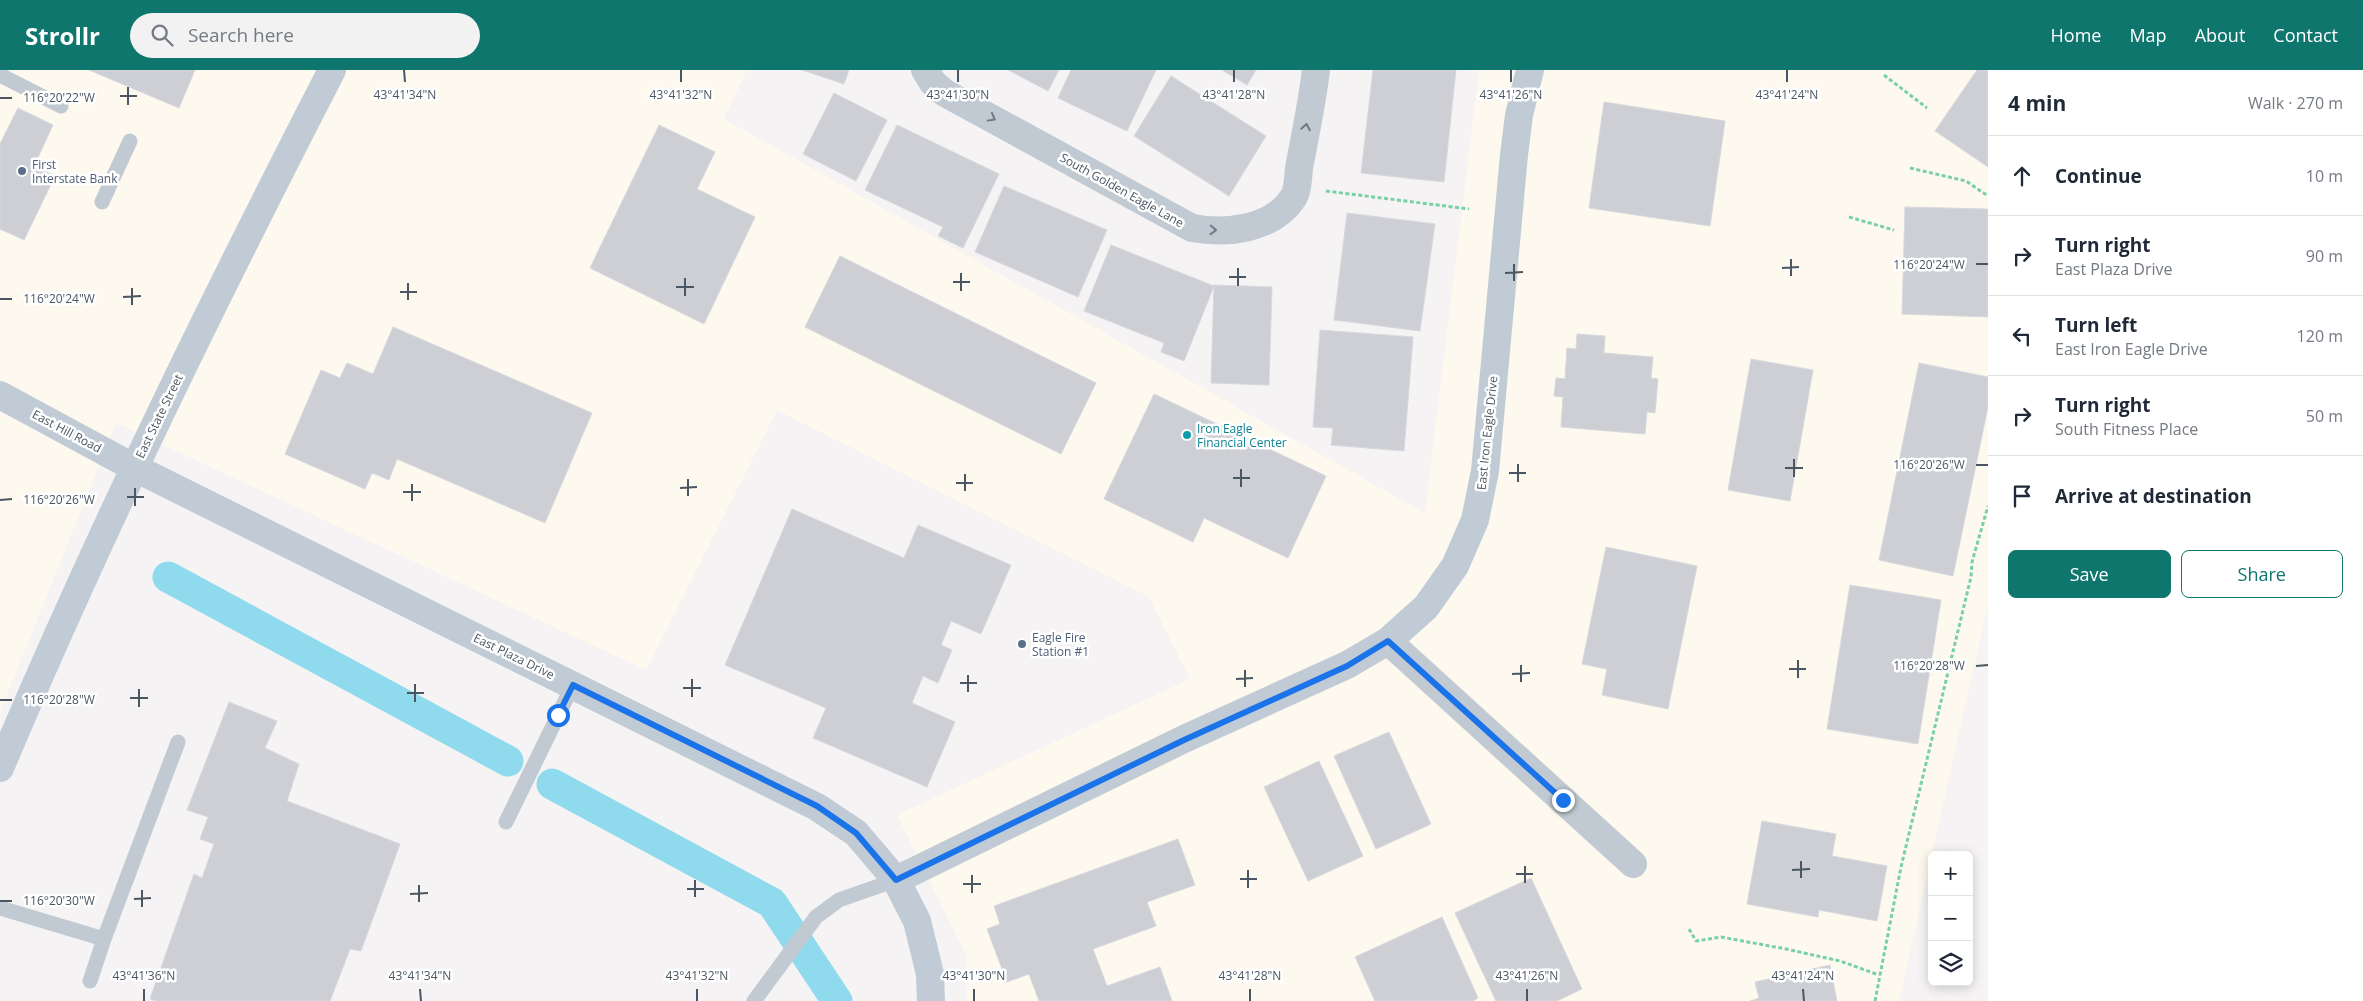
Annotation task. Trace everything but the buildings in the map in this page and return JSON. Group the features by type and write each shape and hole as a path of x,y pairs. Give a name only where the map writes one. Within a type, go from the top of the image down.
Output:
{"street":[{"name":"East State Street","path":"0,768 134,467 239,251 332,70"},
{"name":"South Golden Eagle Lane","path":"926,70 933,83 945,93 1192,228 1213,231 1238,230 1264,221 1280,212 1294,197 1316,70"},
{"name":"East Iron Eagle Drive","path":"896,880 1184,740 1347,666 1388,641 1426,607 1455,566 1475,520 1485,470 1514,155 1519,115 1530,70"},
{"name":"East Hill Road","path":"0,395 134,467"},
{"name":"East Plaza Drive","path":"134,467 817,806 856,833 896,880 917,921 930,974 930,1001"},
{"path":"1388,641 1633,864"}],"lane":[{"path":"0,74 61,106"},
{"path":"102,202 130,141"},
{"path":"506,822 573,685"},
{"path":"90,981 178,742"},
{"path":"754,1001 816,917 839,900 896,880"},
{"path":"0,908 104,939"}],"path":[{"path":"1884,75 1927,108"},
{"path":"1910,168 1966,181 1988,196"},
{"path":"1296,188 1469,209"},
{"path":"1849,217 1894,230"},
{"path":"1875,1001 1901,867 1971,576 1972,562 1988,506"},
{"path":"1689,929 1696,941 1721,937 1786,949 1840,961 1879,975"}],"shaded area":[{"path":"0,70 747,70 724,119 1425,513 1479,70 1988,70 1988,604 1933,851 1928,851 1928,872 1899,1001 967,1001 966,955 897,815 1190,679 1149,597 777,410 646,670 116,423 0,712"}],"waterway":[{"path":"168,577 508,761"},
{"path":"552,784 772,903 837,1001"}],"place":[{"name":"First Interstate Bank","path":"22,171"},
{"name":"Iron Eagle Financial Center","path":"1187,435"},
{"name":"Eagle Fire Station #1","path":"1022,644"}],"route":[{"path":"558,715 573,685 817,806 856,833 896,880 1184,740 1347,666 1388,641 1563,800"}]}
